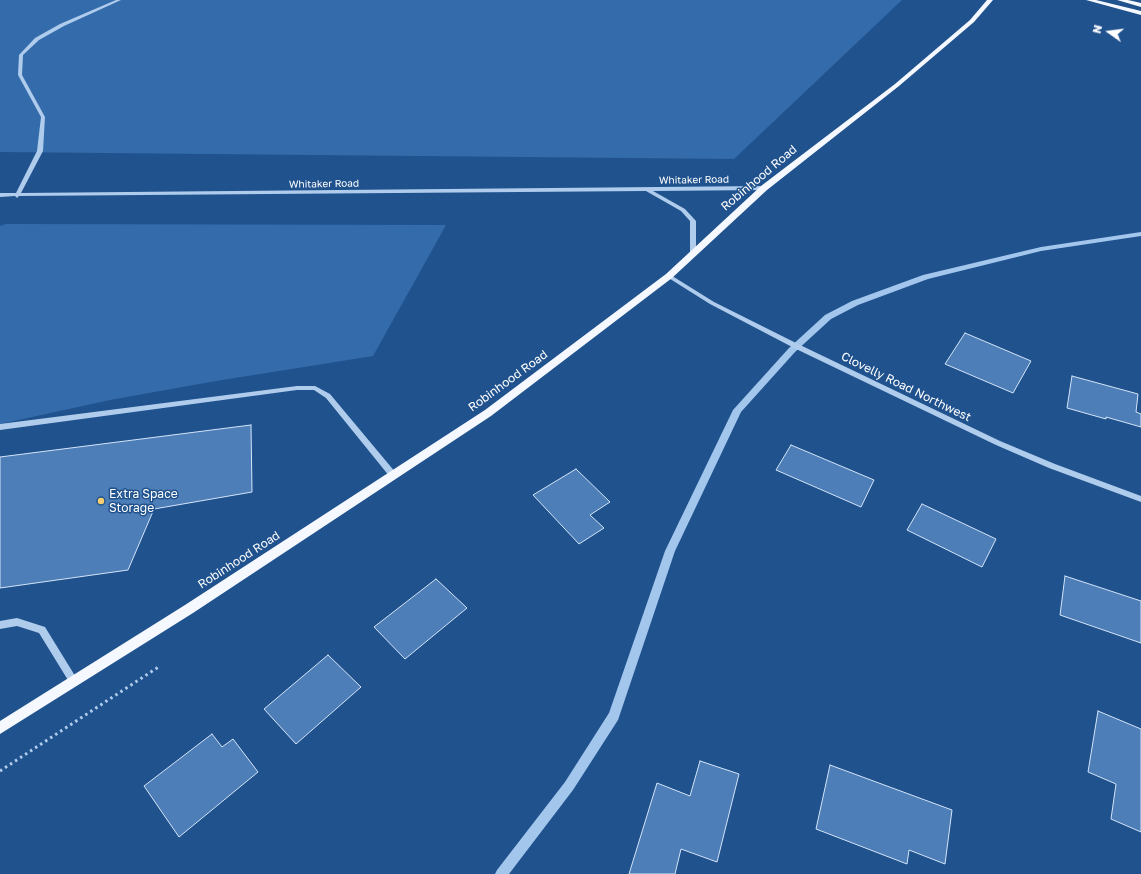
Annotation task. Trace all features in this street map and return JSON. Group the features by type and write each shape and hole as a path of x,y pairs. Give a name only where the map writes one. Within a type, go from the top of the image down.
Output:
{"main road":[{"name":"Robinhood Road","path":"0,728 189,609 488,413 669,276 764,188 897,85 972,21 990,0"},
{"path":"1089,0 1141,13"},
{"path":"1120,0 1141,5"}],"street":[{"path":"17,196 40,151 43,117 20,75 21,55 36,39 62,25 119,0"},
{"name":"Whitaker Road","path":"0,195 764,188"},
{"name":"Whitaker Road","path":"648,190 683,210 693,221 692,255"},
{"name":"Clovelly Road Northwest","path":"669,276 712,303 789,343 998,443 1052,466 1141,499"},
{"path":"0,427 297,388 315,388 328,396 393,475"},
{"path":"0,625 18,622 42,630 74,682"}],"path":[{"path":"0,771 160,666"}],"shaded area":[{"path":"0,0 902,0 734,159 0,152"},
{"path":"6,224 446,225 373,356 216,381 110,400 0,424 0,226"}],"building":[{"path":"965,333 1031,361 1013,393 945,364"},
{"path":"1072,376 1138,394 1136,412 1141,414 1141,427 1067,408"},
{"name":"Extra Space Storage","path":"251,425 252,492 154,509 128,570 0,588 0,457"},
{"path":"791,445 874,480 861,507 776,470"},
{"path":"576,469 610,502 590,515 604,528 579,544 533,495"},
{"path":"922,504 996,539 982,567 907,530"},
{"path":"1065,576 1141,601 1141,643 1060,615"},
{"path":"436,579 467,608 405,659 374,627"},
{"path":"328,655 361,687 296,744 264,709"},
{"path":"1098,711 1141,729 1141,832 1111,819 1116,784 1088,772"},
{"path":"212,734 222,747 233,739 258,772 179,837 144,786"},
{"path":"700,761 739,774 717,862 681,849 675,874 629,874 657,783 690,796"},
{"path":"830,765 952,810 945,864 909,850 907,864 816,829"}],"waterway":[{"path":"501,874 569,786 614,716 670,551 737,410 792,350 828,317 855,303 926,277 1041,249 1141,234"}],"place":[{"name":"Extra Space Storage","path":"101,501"}]}
